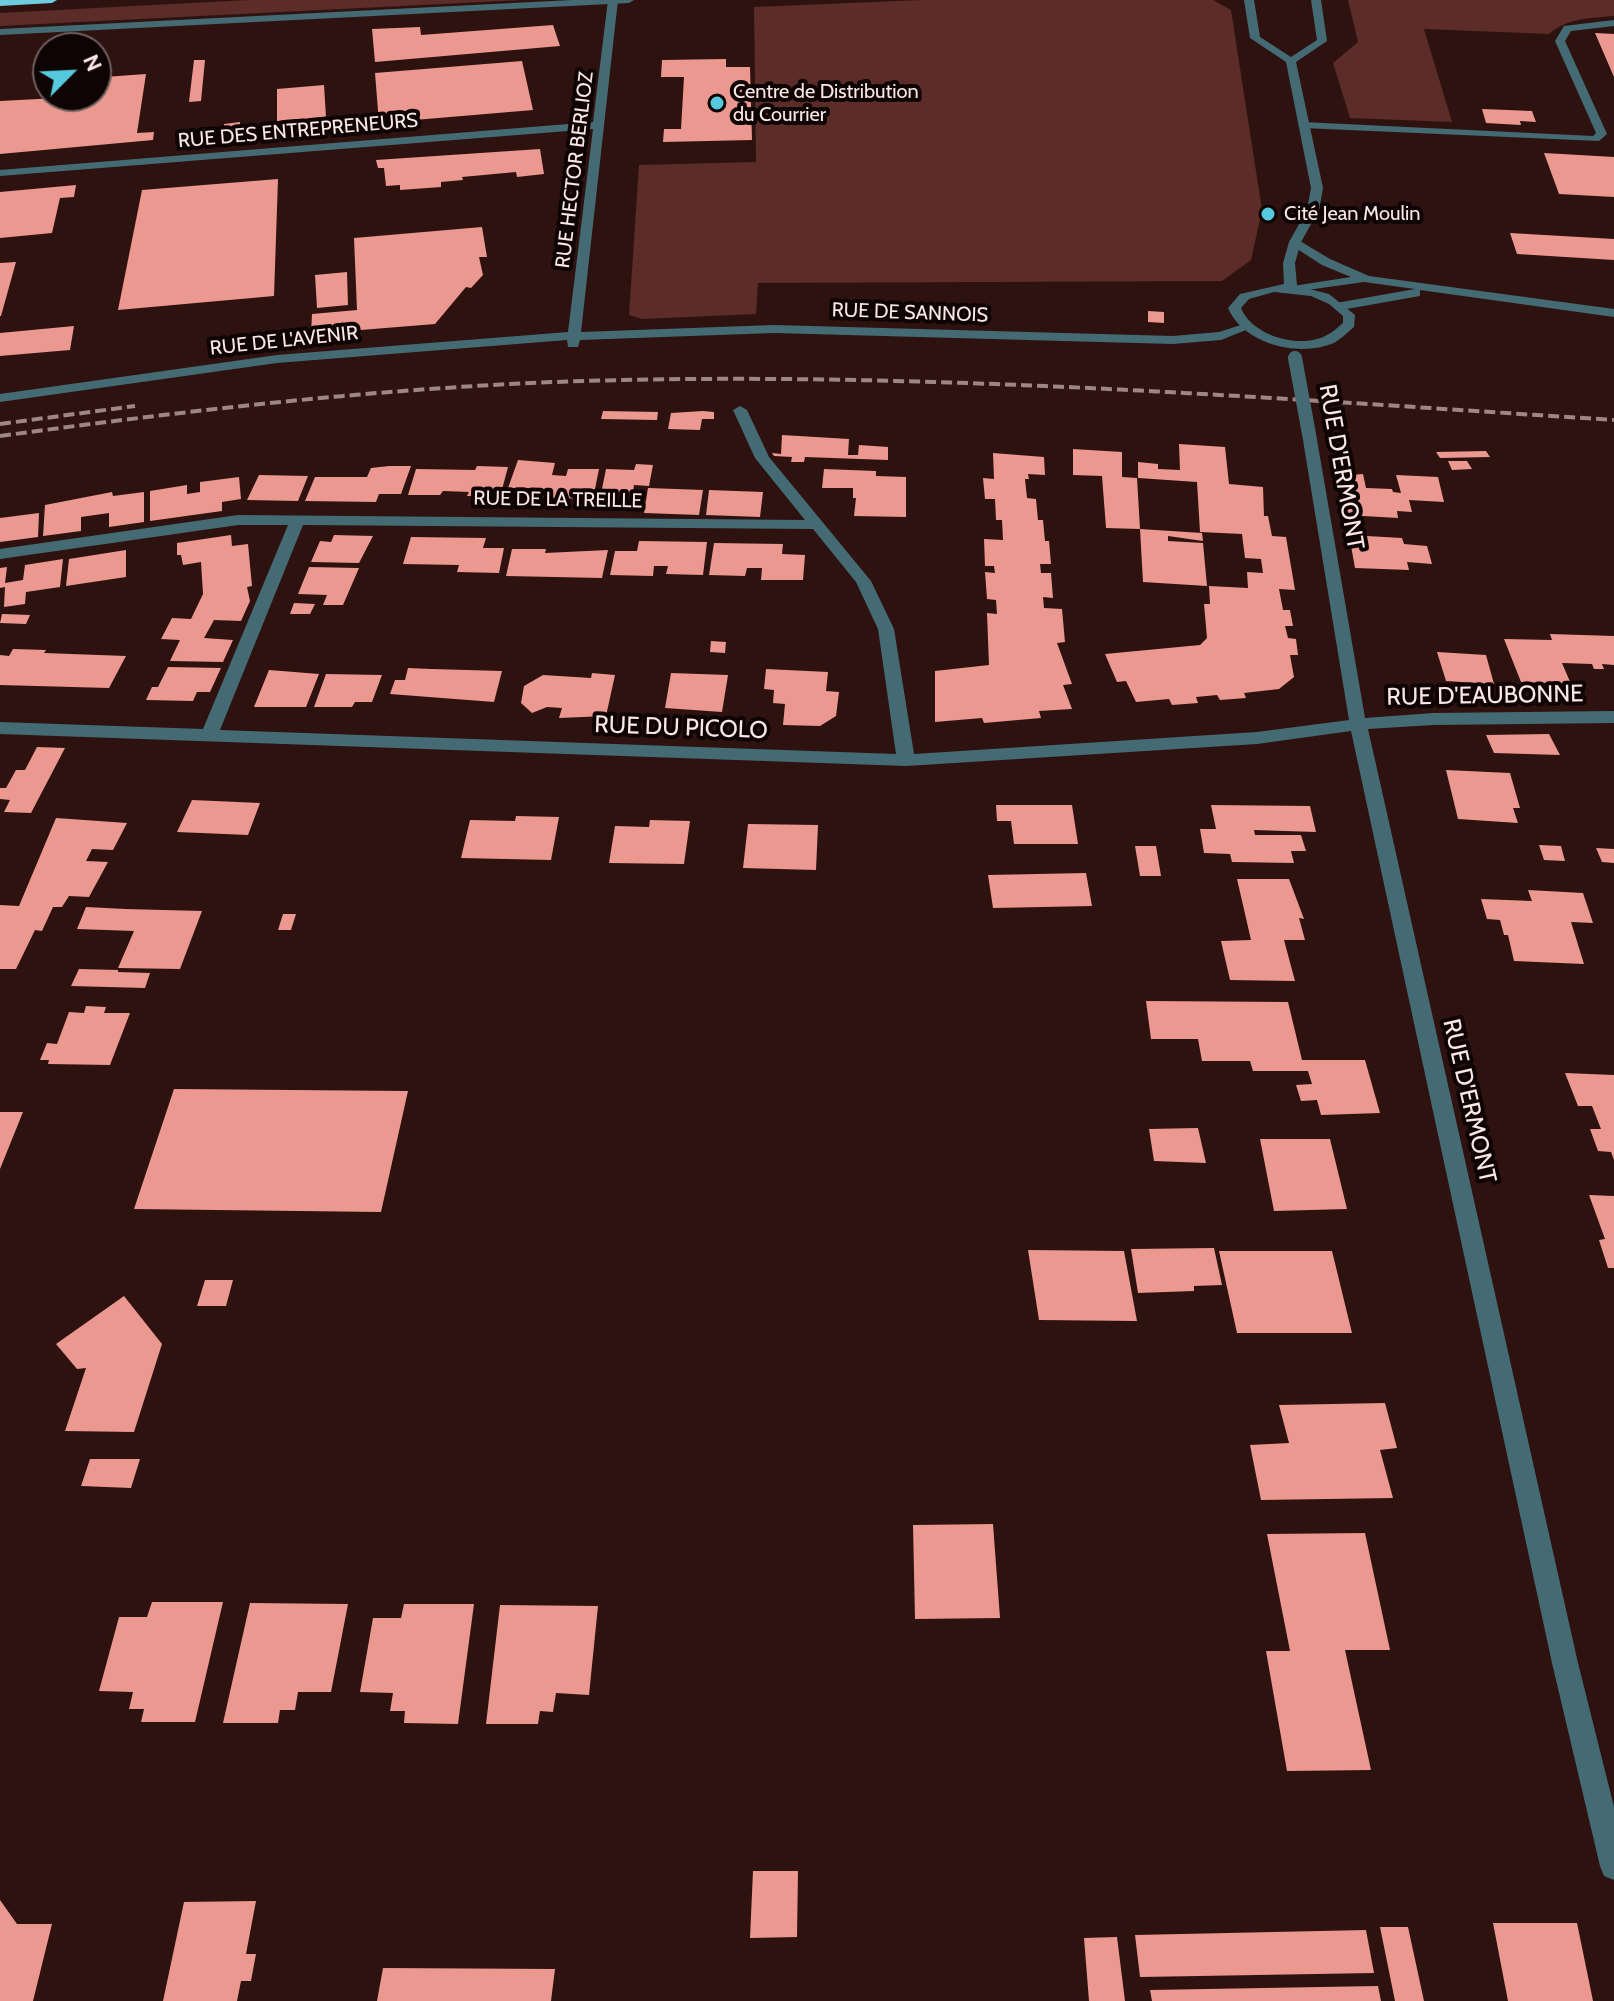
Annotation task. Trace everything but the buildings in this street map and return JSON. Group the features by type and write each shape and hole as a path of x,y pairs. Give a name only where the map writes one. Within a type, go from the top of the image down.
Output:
{"highway":[{"path":"0,3 52,0"}],"street":[{"name":"RUE HECTOR BERLIOZ","path":"573,340 613,0"},
{"path":"0,32 629,0"},
{"path":"1249,0 1255,38 1291,61 1317,188 1313,210 1295,242 1289,263 1294,288"},
{"path":"1291,61 1322,41 1316,0"},
{"path":"1303,125 1595,139 1602,134 1560,41 1567,28 1614,23"},
{"name":"RUE DES ENTREPRENEURS","path":"0,173 598,125"},
{"path":"1295,242 1326,262 1366,279 1614,313"},
{"path":"1294,288 1315,292 1341,306 1349,315 1349,324 1344,333 1294,351 1244,328 1233,310 1236,302 1258,290 1366,279"},
{"path":"1341,306 1438,290"},
{"name":"RUE DE SANNOIS","path":"573,340 774,329 1173,340 1221,336 1244,328"},
{"name":"RUE DE L'AVENIR","path":"0,398 277,359 573,340"},
{"name":"RUE D'ERMONT","path":"1294,351 1358,724 1565,1663 1614,1866"},
{"path":"740,410 762,458 863,581 886,629 906,760"},
{"path":"210,733 298,519"},
{"name":"RUE DE LA TREILLE","path":"0,554 238,520 818,525"},
{"name":"RUE D'EAUBONNE","path":"1358,724 1433,719 1614,717"},
{"name":"RUE DU PICOLO","path":"0,728 210,733 906,760 1257,738 1358,724"}],"shaded area":[{"path":"248,0 522,0 0,26 0,13"},
{"path":"921,0 1213,0 1231,10 1262,210 1251,260 1222,281 758,283 756,314 642,319 629,315 639,165 756,162 754,7"},
{"path":"1348,0 1614,0 1614,16 1571,22 1549,34 1424,29 1452,122 1350,118 1333,63 1358,42"}],"railway":[{"path":"0,436 311,399 467,386 623,380 871,380 995,384 1243,396 1614,420"},
{"path":"0,424 135,406"}],"place":[{"name":"Centre de Distribution du Courrier","path":"717,103"},
{"name":"Cité Jean Moulin","path":"1268,214"}]}
